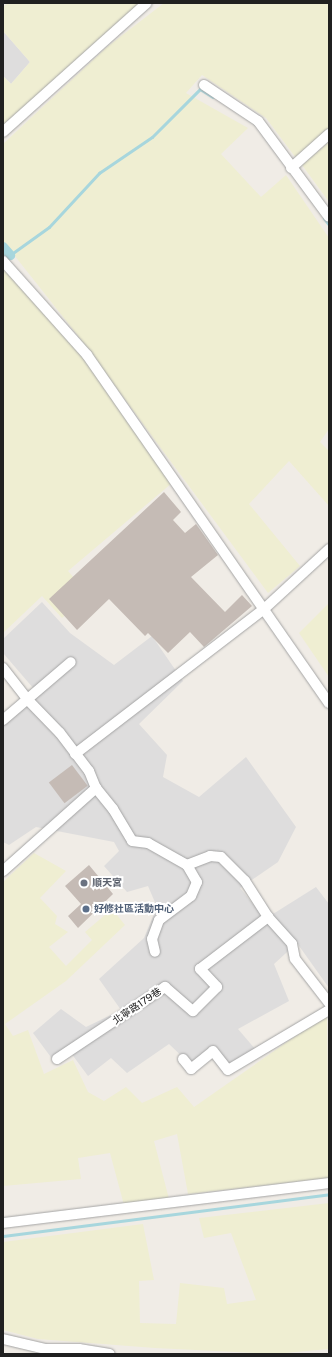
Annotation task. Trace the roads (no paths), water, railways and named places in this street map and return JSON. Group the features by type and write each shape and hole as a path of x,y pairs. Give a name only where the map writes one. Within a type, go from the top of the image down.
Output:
{"street":[{"path":"3,132 147,3"},
{"path":"204,85 258,121 291,168 329,217"},
{"path":"291,168 329,134"},
{"path":"3,261 87,355 329,703"},
{"path":"75,754 263,610 329,549"},
{"path":"3,720 71,662"},
{"path":"3,668 27,699 60,733 89,771 96,788 113,808 132,841 148,843 187,865 197,882 191,896 159,920 152,939 155,952"},
{"path":"3,871 96,788"},
{"path":"187,865 210,856 221,857 245,881 268,917 292,944 295,959 329,1003"},
{"name":"北寧路179巷","path":"57,1058 166,987 193,1011 217,987 200,970 268,917"},
{"path":"183,1059 191,1069 213,1051 228,1070 329,1010"},
{"path":"3,1222 329,1183"},
{"path":"3,1339 45,1349 79,1348 110,1354"}],"waterway":[{"path":"10,255 49,227 99,173 152,137 200,89 213,97"},
{"path":"324,218 329,225"},
{"path":"3,247 10,255"},
{"path":"3,1236 329,1194"}],"place":[{"name":"順天宮","path":"84,883"},
{"name":"好修社區活動中心","path":"86,909"}]}
